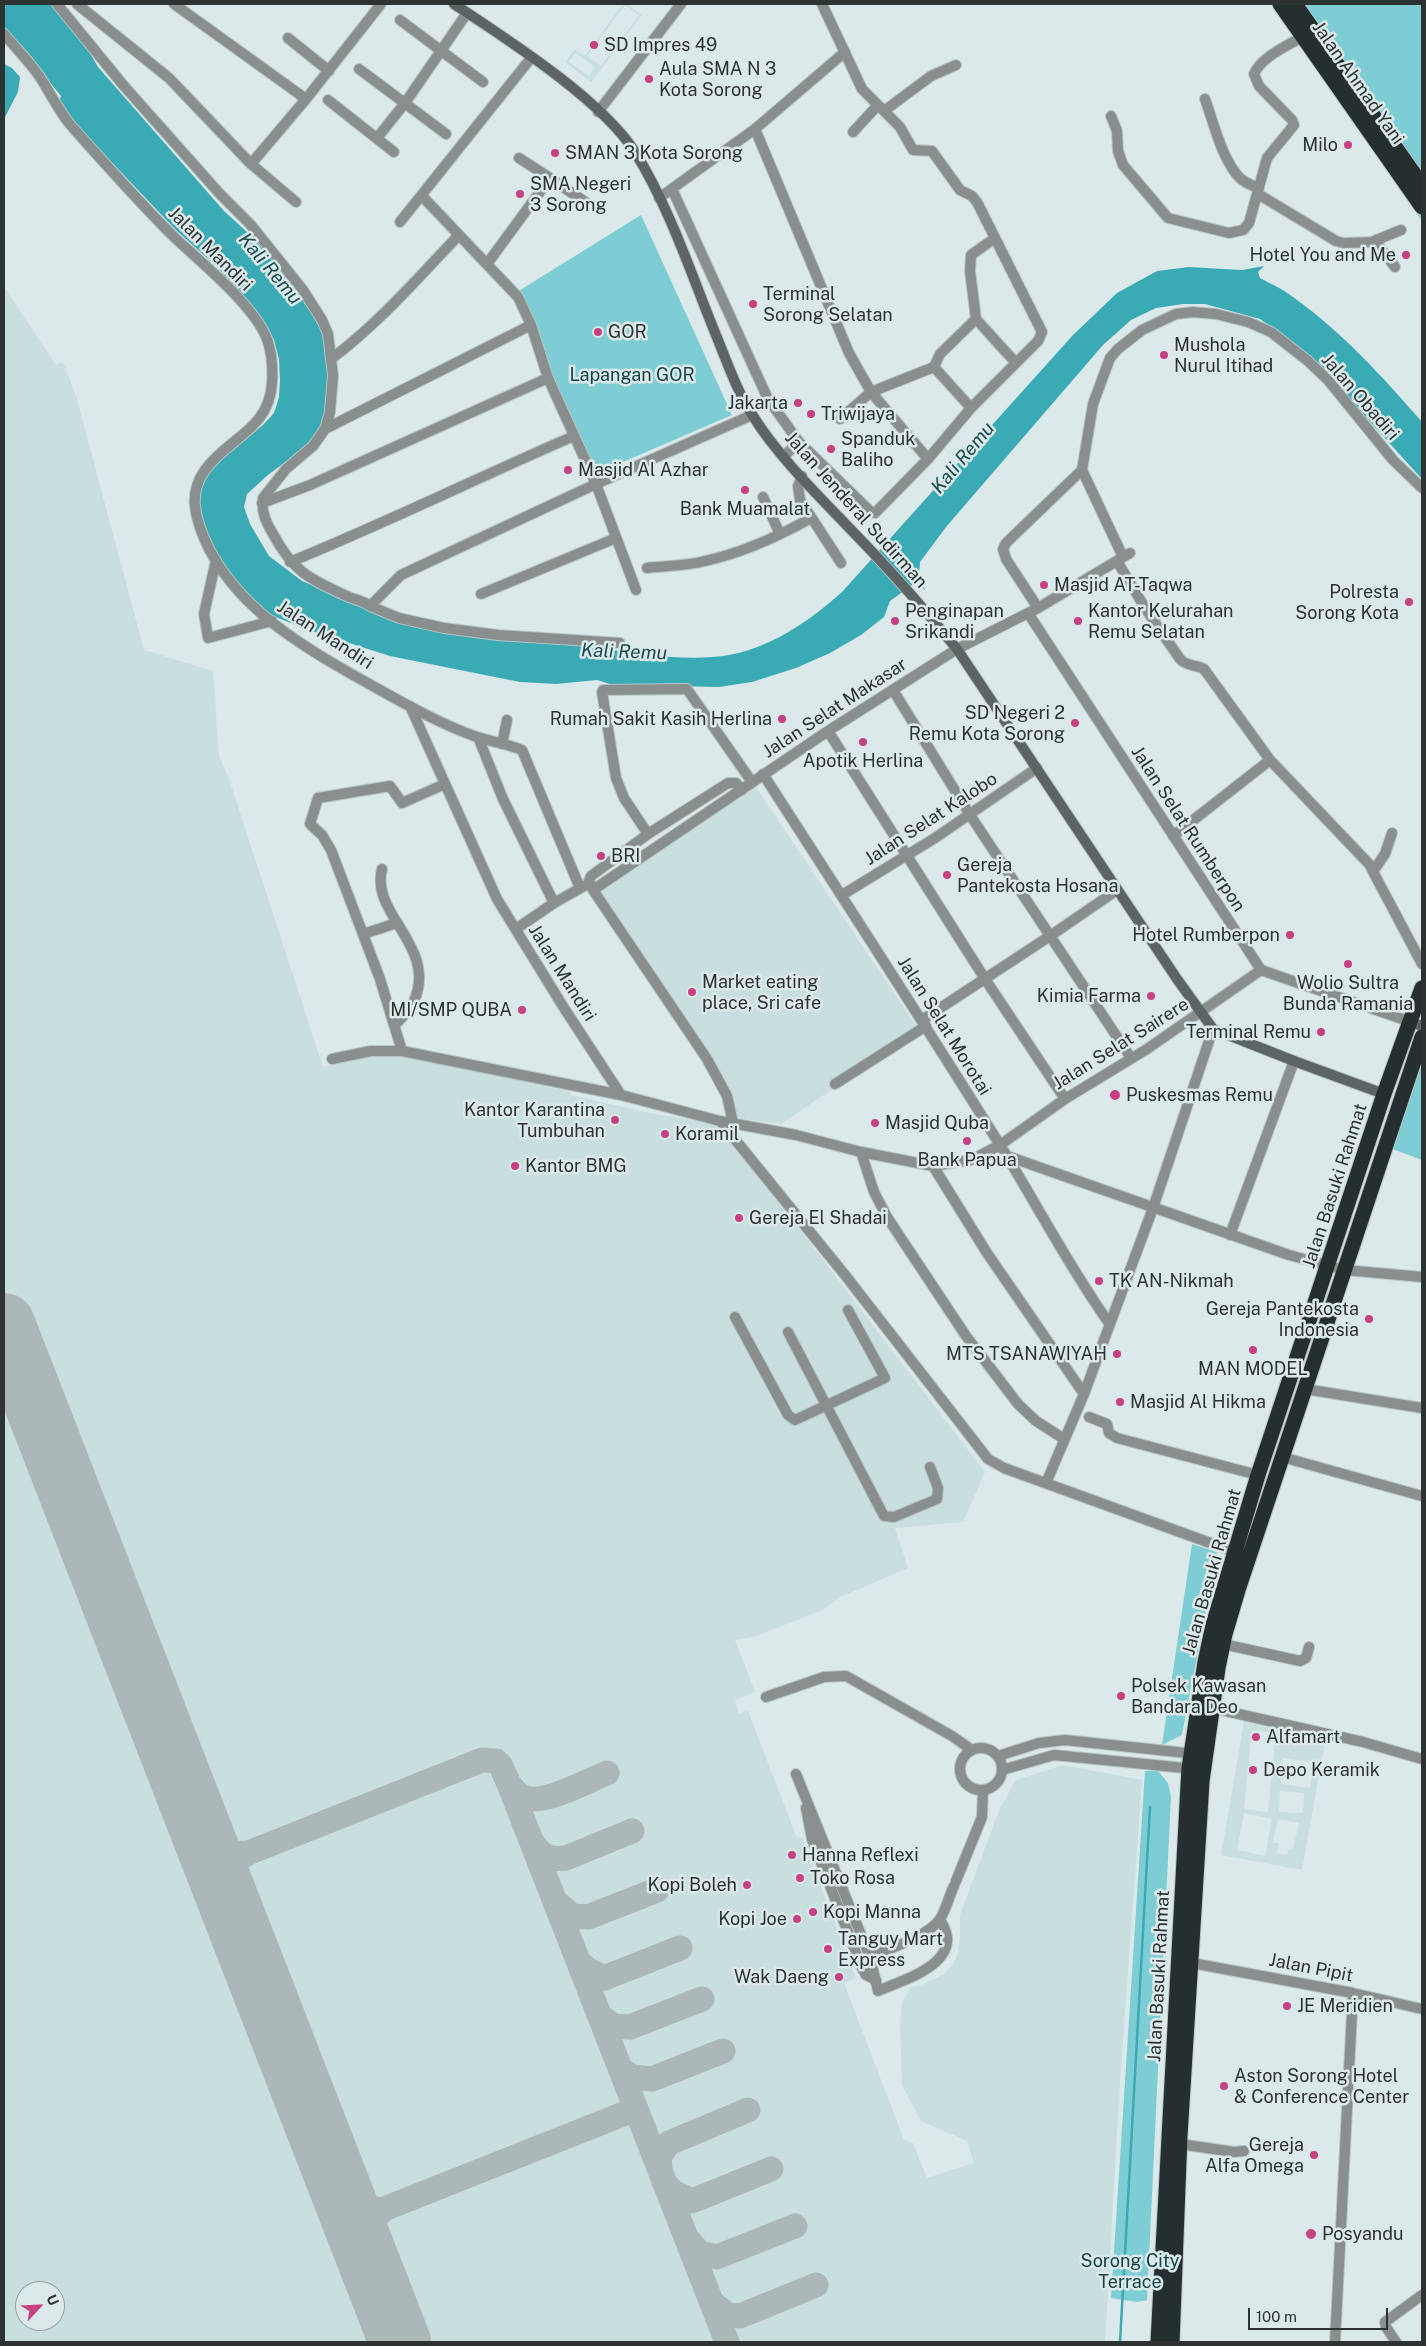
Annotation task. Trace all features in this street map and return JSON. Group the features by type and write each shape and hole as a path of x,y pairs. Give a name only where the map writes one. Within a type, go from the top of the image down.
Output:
{"highway":[{"name":"Jalan Ahmad Yani","path":"1280,4 1422,207"},
{"path":"1295,4 1422,185"},
{"name":"Jalan Basuki Rahmat","path":"1158,2342 1166,2309 1177,2105 1177,1965 1213,1626 1235,1552 1252,1524 1258,1475 1384,1094 1417,1024 1422,988"},
{"path":"1172,2342 1166,2309 1180,2144 1177,2105 1192,1963 1198,1762 1212,1708 1223,1644 1252,1524 1282,1457 1422,1037"}],"main road":[{"name":"Jalan Jenderal Sudirman","path":"454,4 587,100 634,151 659,198 726,360 752,415 784,456 919,603 957,649 1200,1014 1213,1029 1384,1094"}],"street":[{"path":"57,4 124,86 220,194 250,224 303,290 328,334 333,375 330,412 325,429 313,446 286,469 263,498 262,503 264,517 283,553 290,562 297,569 316,581 399,618 444,628 498,635 620,643"},
{"path":"77,4 169,78 251,164 296,202"},
{"path":"174,4 306,98"},
{"path":"251,164 381,4"},
{"path":"598,112 681,4"},
{"path":"672,189 768,399 799,442 874,513 928,459 971,408 1038,341 1042,332 978,202 972,196 960,190 932,151 914,150 900,126 862,89 822,4"},
{"path":"377,138 405,103 467,13"},
{"path":"400,20 483,82"},
{"name":"Jalan Mandiri","path":"4,34 42,80 55,104 72,127 155,217 227,286 267,338 273,372 270,396 264,414 206,468 195,490 197,521 216,560 243,596 272,621 320,656 410,706 496,899 622,1096"},
{"path":"1111,116 1118,135 1118,151 1123,165 1168,218 1227,232 1243,230 1249,222 1267,158 1294,124 1259,86 1254,74 1260,65 1302,37"},
{"path":"288,38 329,70"},
{"path":"659,198 755,129 845,52"},
{"path":"400,222 531,58"},
{"path":"853,132 881,108 931,76 956,65"},
{"path":"359,69 446,134"},
{"path":"1205,99 1223,147 1235,172 1243,181 1336,241 1348,243 1374,241 1401,230"},
{"path":"328,100 394,152"},
{"path":"755,129 850,353 870,392 928,459"},
{"path":"519,158 594,208"},
{"path":"487,264 550,178"},
{"path":"422,196 518,297 531,325 548,378 596,484 636,590"},
{"path":"331,359 350,345 397,301 458,236"},
{"path":"995,238 971,255 970,271 976,319 1016,363"},
{"path":"1374,241 1381,247 1394,267"},
{"name":"Jalan Obadiri","path":"1082,470 1093,404 1110,358 1118,349 1148,326 1176,314 1193,312 1216,314 1248,322 1271,332 1291,346 1328,380 1393,460 1422,488"},
{"path":"840,419 870,392 934,367 940,354 976,319"},
{"path":"325,429 531,325"},
{"path":"934,367 971,408"},
{"path":"262,503 310,485 548,378"},
{"path":"370,606 401,575 596,484 752,415"},
{"path":"290,562 574,436"},
{"path":"784,456 799,442"},
{"path":"1038,608 1006,559 1002,549 1082,470 1145,608 1180,659 1186,664 1200,666 1208,674 1270,760 1374,870 1422,964"},
{"path":"802,476 798,486 799,495 811,518 841,563"},
{"path":"763,497 780,534"},
{"path":"647,568 704,562 780,534 811,518"},
{"path":"481,594 616,538"},
{"name":"Jalan Selat Makasar","path":"588,887 742,790 828,731 957,649 1038,608 1123,557"},
{"path":"216,560 204,614 208,638 272,621"},
{"name":"Jalan Selat Rumberpon","path":"1028,613 1261,970"},
{"path":"648,834 624,798 616,778 603,690 687,689 752,782"},
{"path":"893,690 970,815 1131,1058"},
{"path":"410,706 478,737 523,752 588,887 707,1059 727,1096 733,1123"},
{"path":"502,744 507,720"},
{"path":"828,731 985,979 1065,1099"},
{"path":"478,737 503,799 554,903"},
{"path":"1173,836 1270,760"},
{"name":"Jalan Selat Kalobo","path":"842,896 970,815 1037,768"},
{"name":"Jalan Selat Morotai","path":"763,774 924,1023 1000,1145 1060,1250 1109,1323"},
{"path":"516,929 554,903 588,887 591,876 648,834 728,783 736,783 742,790"},
{"path":"402,1051 395,1025 363,934 331,850 322,835 310,824 318,798 390,786 402,803 445,784"},
{"path":"1374,870 1385,854 1392,833"},
{"path":"382,869 380,885 397,923 416,956 419,976 414,1000 395,1025"},
{"path":"835,1084 1117,890"},
{"path":"363,934 397,923"},
{"path":"1261,970 1417,1024"},
{"name":"Jalan Selat Sairere","path":"332,1059 371,1051 402,1051 622,1096 720,1121 796,1135 861,1152 933,1166 971,1160 1000,1145 1065,1099 1200,1014 1261,970"},
{"path":"1046,1483 1084,1394 1153,1208 1213,1029"},
{"path":"1230,1236 1294,1061"},
{"path":"720,1121 845,1275 988,1459 1004,1468 1235,1552"},
{"path":"861,1152 874,1192 887,1217 966,1336 1018,1404 1036,1421 1064,1439"},
{"path":"1006,1156 1230,1236 1328,1266 1345,1270 1422,1277"},
{"path":"933,1166 987,1253 1084,1394"},
{"path":"735,1317 789,1417 800,1419 885,1378 848,1310"},
{"path":"788,1332 884,1516 894,1517 937,1499 940,1493 930,1467"},
{"path":"1305,1389 1422,1408"},
{"path":"1089,1417 1107,1424 1109,1433 1117,1438 1258,1475"},
{"path":"1282,1457 1422,1496"},
{"path":"1223,1644 1300,1661 1306,1658 1309,1647"},
{"path":"766,1697 824,1677 846,1676 952,1736 972,1750"},
{"path":"1212,1708 1354,1740 1422,1759"},
{"path":"998,1756 1040,1743 1058,1740 1198,1762"},
{"path":"982,1748 991,1750 998,1756 1002,1770 999,1780 992,1787 983,1790 973,1789 965,1783 961,1774 960,1764 972,1750 982,1748"},
{"path":"1002,1770 1054,1755 1198,1762"},
{"path":"796,1774 870,1957 878,1990 927,1970 935,1964 941,1956 946,1938 940,1920"},
{"path":"803,1790 812,1839 846,1929 866,1975 876,1980"},
{"path":"870,1957 923,1933 940,1920 982,1816 983,1790"},
{"path":"846,1929 857,1924"},
{"name":"Jalan Pipit","path":"1192,1963 1354,1993 1422,2009"},
{"path":"1335,2342 1354,1993"},
{"path":"1180,2144 1234,2152 1244,2151"},
{"path":"1396,2342 1386,2327 1385,2322 1422,2295"}],"shaded area":[{"name":"SD Impres 49","path":"623,4 627,4 642,15 591,82 565,62 575,49 585,56","holes":["625,5 639,15 601,66 587,56","575,53 595,67 589,76 569,62"]},
{"path":"4,287 56,365 63,362 76,396 144,650 213,671 219,756 230,782 323,1067 368,1055 403,1055 571,1092 570,1095 649,1113 720,1125 985,1472 963,1522 895,1528 908,1568 838,1598 823,1610 753,1637 735,1640 755,1692 735,1700 739,1713 748,1711 797,1838 802,1837 856,1978 844,1983 904,2140 913,2143 927,2178 974,2163 967,2141 921,2121 902,2085 900,2026 902,2002 911,1987 921,1985 944,1974 953,1964 958,1953 960,1939 960,1915 1000,1808 1016,1780 1063,1765 1142,1780 1120,2081 1105,2342 4,2342"},
{"path":"755,786 919,1030 781,1124 728,1117 715,1078 593,896"},
{"path":"1244,1722 1326,1737 1302,1870 1221,1855","holes":["1252,1730 1276,1733 1268,1812 1244,1809","1283,1758 1313,1762 1310,1788 1281,1784","1280,1791 1304,1793 1303,1813 1279,1812","1244,1813 1272,1819 1265,1856 1237,1850","1278,1819 1299,1823 1293,1849 1289,1848 1287,1855 1277,1853 1279,1844 1273,1842"]}],"green space":[{"path":"1273,4 1422,4 1422,221"},
{"name":"Lapangan GOR","path":"641,215 732,415 593,475 517,292"},
{"path":"1422,1052 1422,1160 1390,1148"},
{"path":"1192,1544 1217,1552 1182,1735 1162,1745"},
{"name":"Sorong City Terrace","path":"1145,1771 1158,1771 1168,1783 1171,1796 1147,2300 1137,2302 1111,2298"}],"water":[{"name":"Kali Remu","path":"4,4 52,4 83,41 98,67 224,211 259,243 294,284 321,327 329,369 328,404 323,425 304,448 268,475 247,494 244,507 250,524 269,556 302,581 414,627 446,634 526,640 649,655 693,658 739,653 771,641 816,614 842,592 1073,335 1117,293 1157,271 1189,267 1242,270 1264,266 1258,272 1260,278 1289,294 1345,340 1422,422 1422,479 1332,380 1286,338 1260,319 1205,304 1183,304 1156,308 1131,320 1103,345 946,527 920,562 919,575 925,590 915,583 890,601 884,617 861,635 830,653 796,668 752,682 719,687 613,685 597,680 556,684 520,682 390,656 311,631 273,616 249,598 224,569 206,534 197,507 203,481 221,459 263,425 274,413 279,397 280,380 279,359 274,340 265,324 216,266 176,230 58,106 61,96 4,26"},
{"path":"4,64 12,68 20,77 18,92 4,119"}],"waterway":[{"path":"1120,2342 1150,1807"}],"taxiway":[{"path":"225,1894 228,1875 237,1861 248,1853 482,1760 496,1761 501,1766 509,1784 727,2342"},
{"path":"509,1784 521,1796 532,1799 542,1798 565,1791 607,1773"},
{"path":"532,1842 542,1854 550,1858 566,1858 632,1831"},
{"path":"202,1834 222,1851 228,1853 248,1853"},
{"path":"556,1902 572,1916 588,1917 657,1890"},
{"path":"580,1963 588,1970 604,1978 680,1948"},
{"path":"601,2017 614,2026 630,2027 702,1999"},
{"path":"622,2070 632,2077 652,2079 723,2051"},
{"path":"364,2249 371,2221 384,2209 636,2109"},
{"path":"660,2169 659,2157 669,2143 748,2110"},
{"path":"664,2182 673,2192 692,2201 771,2169"},
{"path":"339,2185 358,2203 370,2208 384,2209"},
{"path":"687,2239 700,2253 717,2257 795,2226"},
{"path":"712,2303 728,2315 740,2316 816,2285"}],"runway":[{"path":"4,1324 400,2342"}],"place":[{"name":"SD Impres 49","path":"594,45"},
{"name":"Aula SMA N 3 Kota Sorong","path":"649,79"},
{"name":"Milo","path":"1348,145"},
{"name":"SMAN 3 Kota Sorong","path":"555,153"},
{"name":"SMA Negeri 3 Sorong","path":"520,194"},
{"name":"Hotel You and Me","path":"1406,255"},
{"name":"Terminal Sorong Selatan","path":"753,304"},
{"name":"GOR","path":"598,332"},
{"name":"Mushola Nurul Itihad","path":"1164,355"},
{"name":"Jakarta","path":"798,403"},
{"name":"Triwijaya","path":"811,414"},
{"name":"Spanduk Baliho","path":"831,449"},
{"name":"Masjid Al Azhar","path":"568,470"},
{"name":"Bank Muamalat","path":"745,490"},
{"name":"Masjid AT-Taqwa","path":"1044,585"},
{"name":"Polresta Sorong Kota","path":"1409,602"},
{"name":"Penginapan Srikandi","path":"895,621"},
{"name":"Kantor Kelurahan Remu Selatan","path":"1078,621"},
{"name":"Rumah Sakit Kasih Herlina","path":"782,719"},
{"name":"SD Negeri 2 Remu Kota Sorong","path":"1075,723"},
{"name":"Apotik Herlina","path":"863,742"},
{"name":"BRI","path":"601,856"},
{"name":"Gereja Pantekosta Hosana","path":"947,875"},
{"name":"Hotel Rumberpon","path":"1290,935"},
{"name":"Wolio Sultra Bunda Ramania","path":"1348,964"},
{"name":"Market eating place, Sri cafe","path":"692,992"},
{"name":"Kimia Farma","path":"1151,996"},
{"name":"MI/SMP QUBA","path":"522,1010"},
{"name":"Terminal Remu","path":"1321,1032"},
{"name":"Puskesmas Remu","path":"1115,1095"},
{"name":"Kantor Karantina Tumbuhan","path":"615,1120"},
{"name":"Masjid Quba","path":"875,1123"},
{"name":"Koramil","path":"665,1134"},
{"name":"Bank Papua","path":"967,1141"},
{"name":"Kantor BMG","path":"515,1166"},
{"name":"Gereja El Shadai","path":"739,1218"},
{"name":"TK AN-Nikmah","path":"1099,1281"},
{"name":"Gereja Pantekosta Indonesia","path":"1369,1319"},
{"name":"MAN MODEL","path":"1253,1350"},
{"name":"MTS TSANAWIYAH","path":"1117,1354"},
{"name":"Masjid Al Hikma","path":"1120,1402"},
{"name":"Polsek Kawasan Bandara Deo","path":"1121,1696"},
{"name":"Alfamart","path":"1256,1737"},
{"name":"Depo Keramik","path":"1253,1770"},
{"name":"Hanna Reflexi","path":"792,1855"},
{"name":"Toko Rosa","path":"800,1878"},
{"name":"Kopi Boleh","path":"747,1885"},
{"name":"Kopi Manna","path":"813,1912"},
{"name":"Kopi Joe","path":"797,1919"},
{"name":"Tanguy Mart Express","path":"828,1949"},
{"name":"Wak Daeng","path":"839,1977"},
{"name":"JE Meridien","path":"1287,2006"},
{"name":"Aston Sorong Hotel & Conference Center","path":"1224,2086"},
{"name":"Gereja Alfa Omega","path":"1314,2155"},
{"name":"Posyandu","path":"1311,2234"}]}
